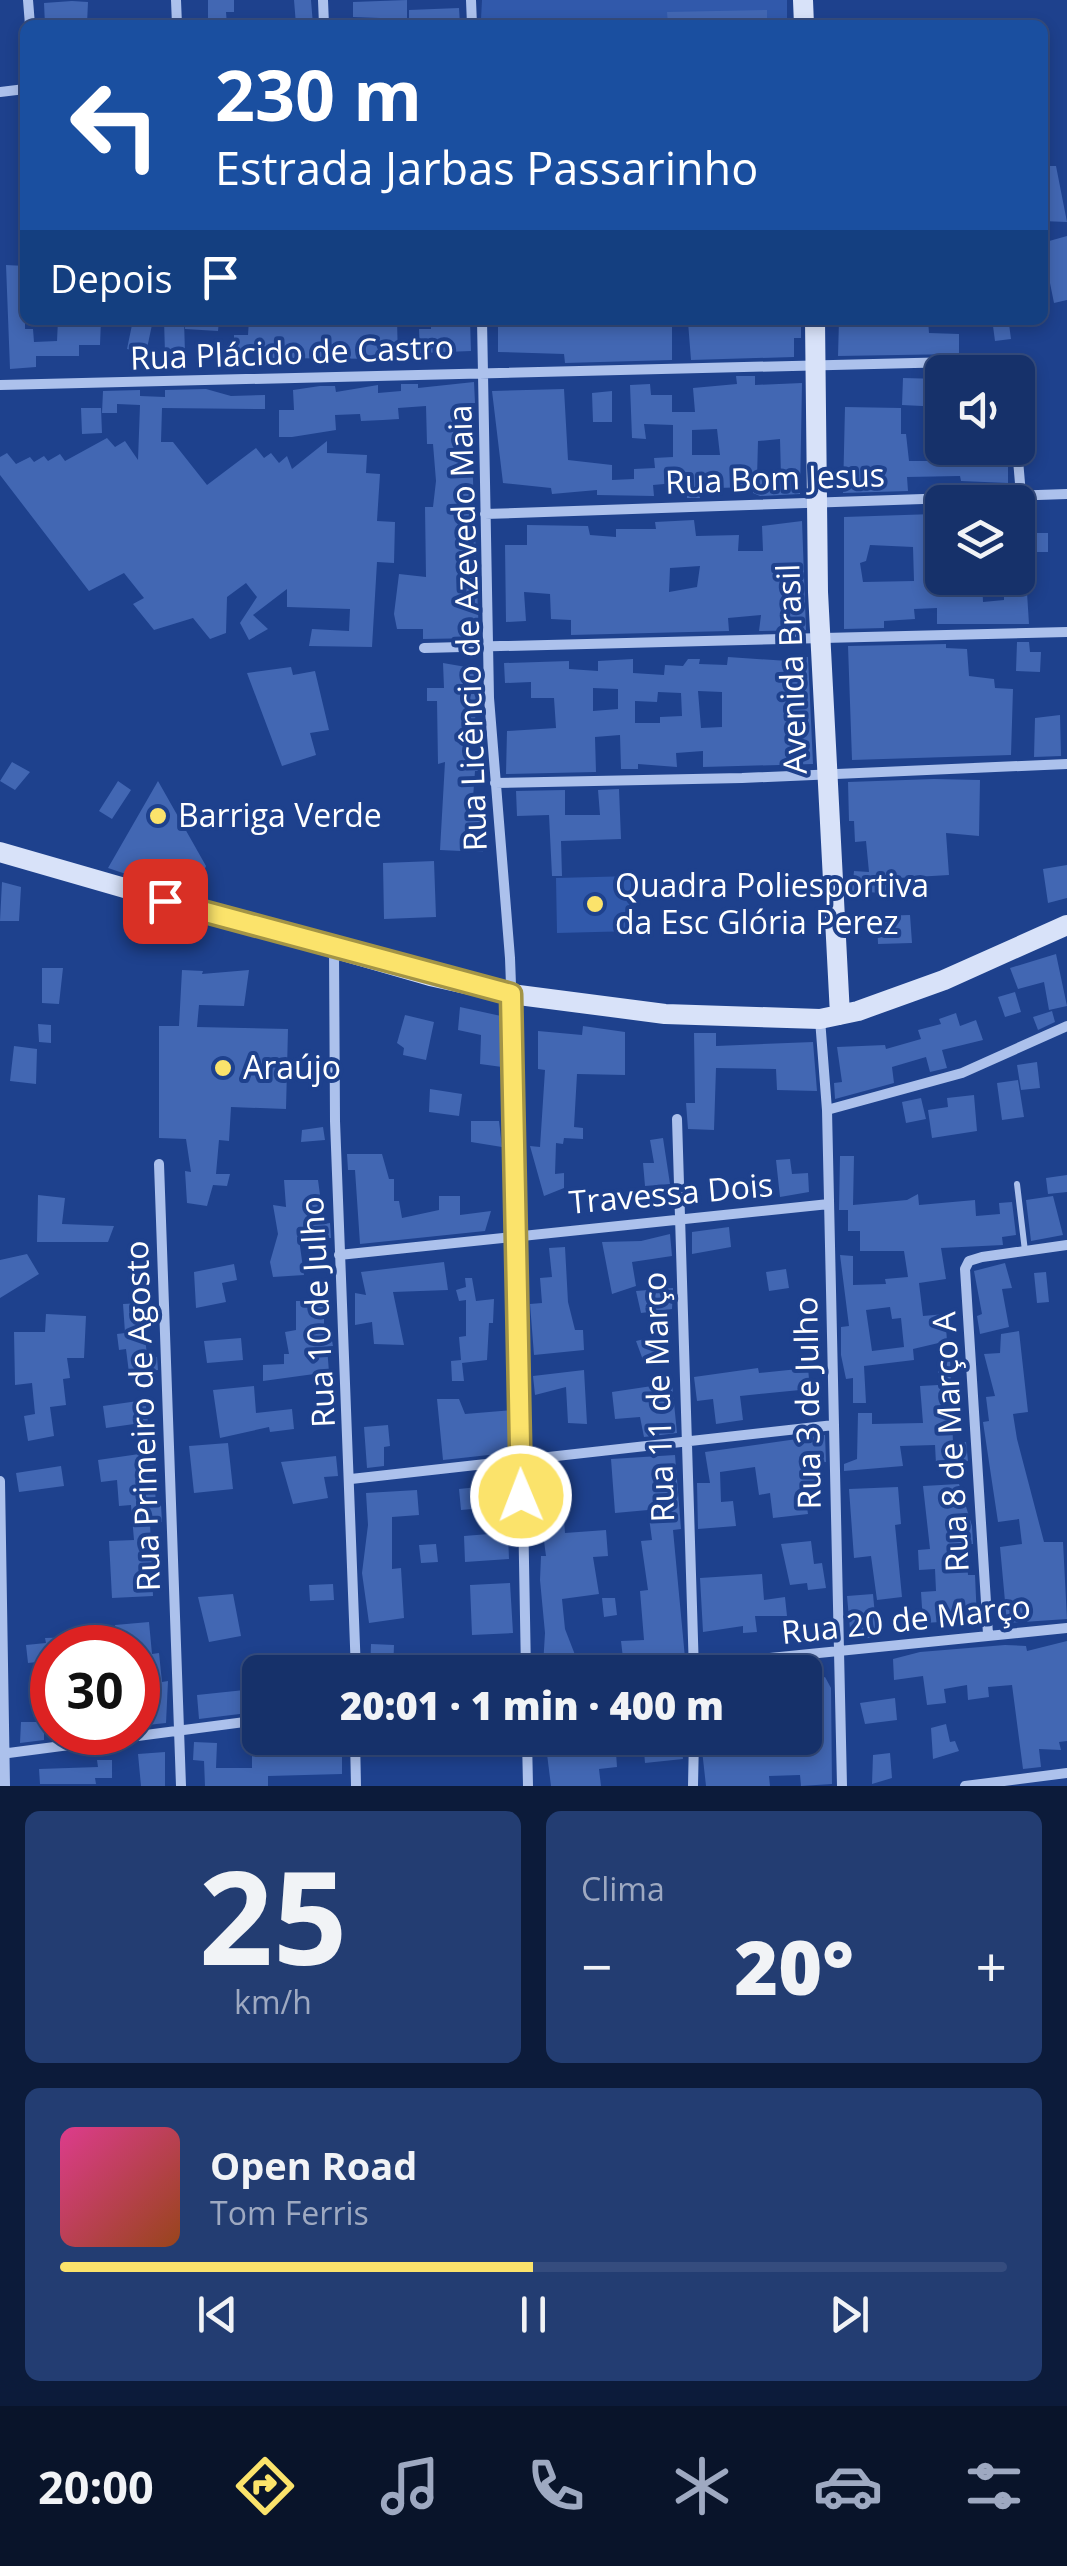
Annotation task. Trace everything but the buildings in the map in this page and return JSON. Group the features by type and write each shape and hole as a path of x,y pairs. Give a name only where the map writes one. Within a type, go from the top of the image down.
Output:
{"street":[{"name":"Rua Licêncio de Azevedo Maia","path":"482,325 494,782 511,994 526,1655"},
{"name":"Avenida Brasil","path":"815,325 830,1017"},
{"name":"Rua Plácido de Castro","path":"0,385 925,363"},
{"name":"Rua Bom Jesus","path":"1035,495 1067,494"},
{"name":"Rua Bom Jesus","path":"485,514 925,499"},
{"path":"424,648 1067,632"},
{"path":"494,782 1067,764"},
{"path":"0,852 334,949 511,994 665,1014 830,1017 889,1002 1067,926"},
{"name":"Rua 10 de Julho","path":"334,949 339,1255 356,1655"},
{"name":"Rua 3 de Julho","path":"830,1017 826,1110 842,1786"},
{"path":"826,1110 962,1073 1067,1026"},
{"name":"Rua 11 de Março","path":"676,1119 676,1218 694,1655"},
{"name":"Rua Primeiro de Agosto","path":"159,1164 180,1786"},
{"name":"Travessa Dois","path":"339,1255 516,1233 829,1204"},
{"path":"1025,1251 1067,1245"},
{"name":"Rua 8 de Março A","path":"988,1634 965,1270 969,1261 1025,1251"},
{"path":"351,1479 834,1425"},
{"path":"0,1481 5,1786"},
{"name":"Rua 20 de Março","path":"822,1656 1067,1628"},
{"path":"2,1754 242,1723"},
{"path":"356,1755 356,1786"},
{"path":"527,1755 528,1786"},
{"path":"693,1786 694,1755"},
{"path":"965,1786 1067,1773"}],"lane":[{"path":"1018,1184 1025,1251"}],"shaded area":[{"path":"482,0 787,0 787,20 481,19"},
{"name":"Quadra Poliesportiva da Esc Glória Perez","path":"634,876 635,931 557,933 556,878"}],"place":[{"name":"Barriga Verde","path":"158,816"},
{"name":"Quadra Poliesportiva da Esc Glória Perez","path":"595,904"},
{"name":"Araújo","path":"223,1068"}],"route":[{"path":"165,901 430,976 511,994 521,1496"}]}
